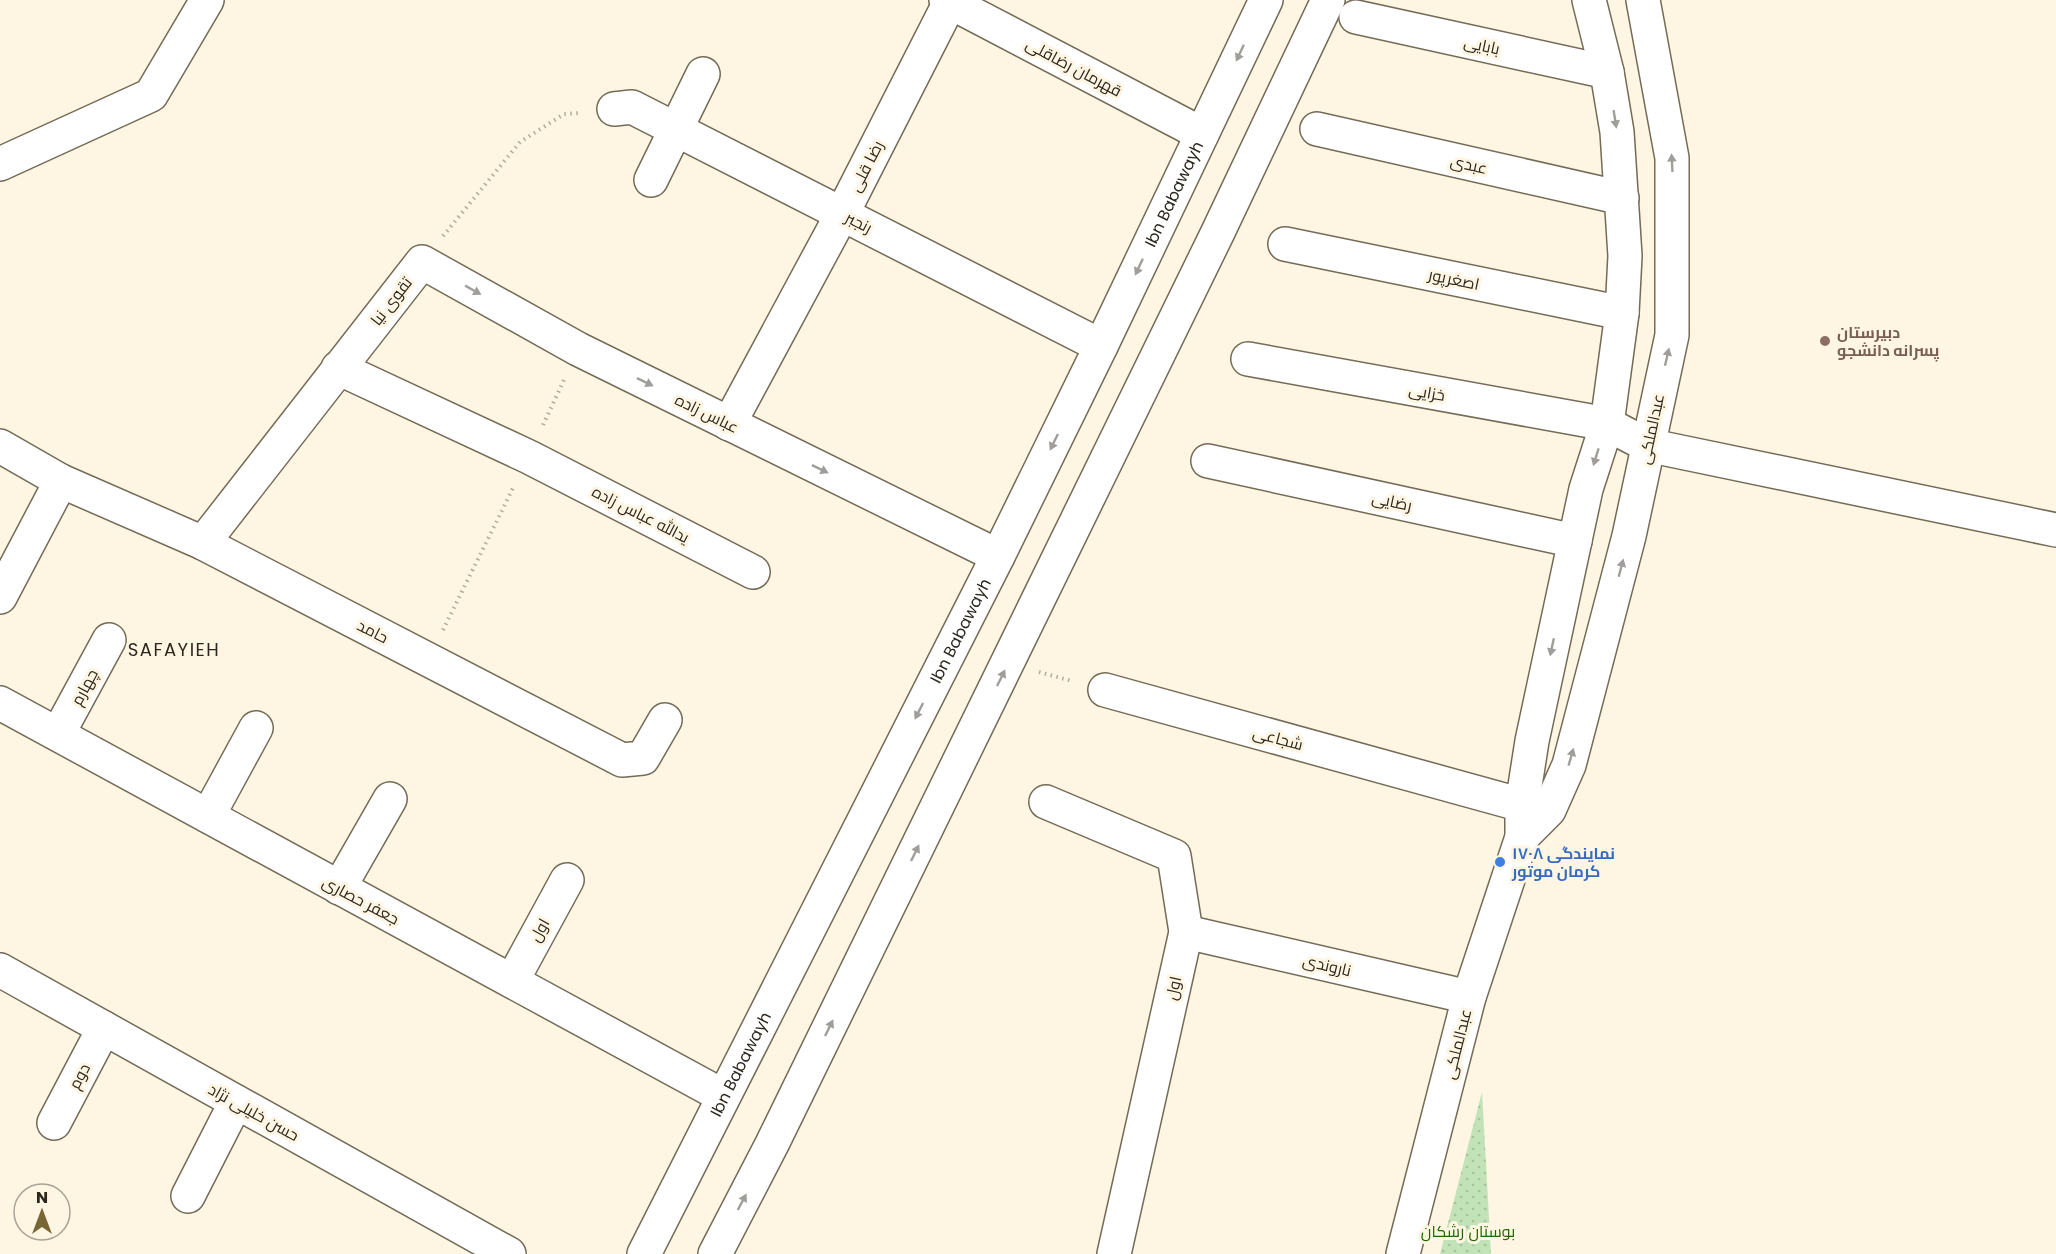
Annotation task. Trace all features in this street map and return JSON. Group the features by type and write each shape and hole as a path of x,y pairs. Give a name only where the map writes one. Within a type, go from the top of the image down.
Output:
{"street":[{"path":"0,164 151,94 207,0"},
{"name":"Ibn Babawayh","path":"644,1254 998,556 1266,0"},
{"path":"715,1254 772,1144 1008,664 1328,0"},
{"path":"1535,808 1532,741 1586,489 1607,424 1623,314 1625,256 1617,132 1607,72 1589,0"},
{"name":"عبدالملکی","path":"1403,1254 1469,998 1522,837 1535,808 1569,765 1629,536 1672,335 1672,158 1643,0"},
{"name":"قهرمان رضاقلی","path":"948,1 1202,134"},
{"name":"رضا قلی","path":"729,424 842,214 948,1"},
{"name":"بابایی","path":"1356,17 1607,72"},
{"path":"651,180 703,74"},
{"name":"رنجبر","path":"614,109 632,107 1101,346"},
{"name":"عبدی","path":"1317,129 1622,198"},
{"name":"اصغرپور","path":"1285,244 1623,314"},
{"name":"عباس زاده","path":"422,262 578,350 998,556"},
{"name":"تقوی نیا","path":"203,543 422,262"},
{"name":"خزایی","path":"1248,359 1607,424 1647,445 2056,530"},
{"name":"یدالله عباس زاده","path":"338,368 529,457 753,572"},
{"name":"حامد","path":"0,446 62,481 203,543 621,760 643,758 665,720"},
{"name":"رضایی","path":"1208,462 1575,541"},
{"path":"0,597 62,481"},
{"name":"چهارم","path":"58,734 109,640"},
{"name":"شجاعی","path":"1105,690 1535,808"},
{"name":"جعفر حصاری","path":"0,703 723,1096"},
{"path":"208,816 256,728"},
{"path":"339,888 390,799"},
{"name":"اول","path":"1046,802 1174,856 1186,932 1114,1254"},
{"name":"اول","path":"512,981 567,880"},
{"name":"ناروندی","path":"1186,932 1469,998"},
{"name":"حسن خلیلی نژاد","path":"3,980 104,1028 509,1254"},
{"name":"دوم","path":"54,1123 104,1028"},
{"path":"188,1196 236,1102"}],"path":[{"name":"تقوی نیا","path":"422,262 520,142 564,114 614,109"},
{"path":"428,660 529,457 578,350"},
{"path":"1008,664 1105,690"}],"green space":[{"name":"بوستان رشکان","path":"1482,1092 1491,1254 1440,1254"}],"place":[{"name":"دبیرستان پسرانه دانشجو","path":"1825,341"},
{"name":"نمایندگی ۱۷۰۸ کرمان موتور","path":"1500,862"}],"district":[{"name":"SAFAYIEH","path":"174,650"}]}
